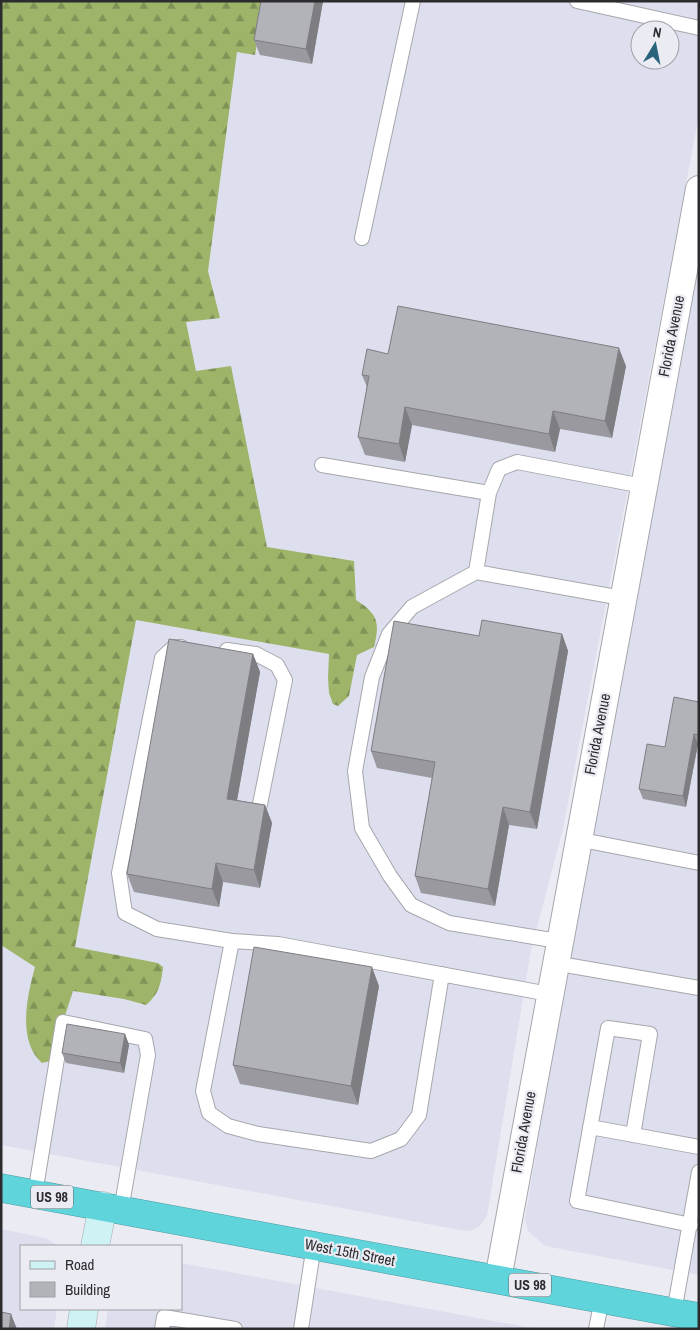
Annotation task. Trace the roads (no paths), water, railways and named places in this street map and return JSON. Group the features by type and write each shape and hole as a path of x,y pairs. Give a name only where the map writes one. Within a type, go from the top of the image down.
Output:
{"highway":[{"name":"West 15th Street","path":"1,1188 686,1314"}],"street":[{"name":"Florida Avenue","path":"498,1279 556,952 699,189"},
{"path":"95,1245 112,1208"},
{"path":"80,1329 84,1310"}],"lane":[{"path":"362,238 413,1"},
{"path":"577,1 699,28"},
{"path":"476,572 489,493 499,470 517,462 643,486"},
{"path":"322,465 489,493"},
{"path":"622,598 476,572 412,606 388,634 372,677 355,771 362,828 390,876 411,905 450,923 699,988"},
{"path":"192,647 174,647 162,658 119,873 125,913 157,929 232,941 278,944 549,994"},
{"path":"211,647 256,654 277,665 285,680 259,809"},
{"path":"578,840 699,863"},
{"path":"232,941 202,1091 210,1113 228,1126 258,1134 371,1151 401,1139 419,1115 442,974"},
{"path":"35,1194 63,1022 145,1039 148,1055 112,1208"},
{"path":"633,1135 650,1034 608,1028 577,1201 691,1225"},
{"path":"590,1127 699,1147"},
{"path":"686,1314 691,1225 699,1172"},
{"path":"301,1329 314,1245"},
{"path":"596,1329 602,1299"},
{"path":"162,1329 164,1317 235,1329"}]}
